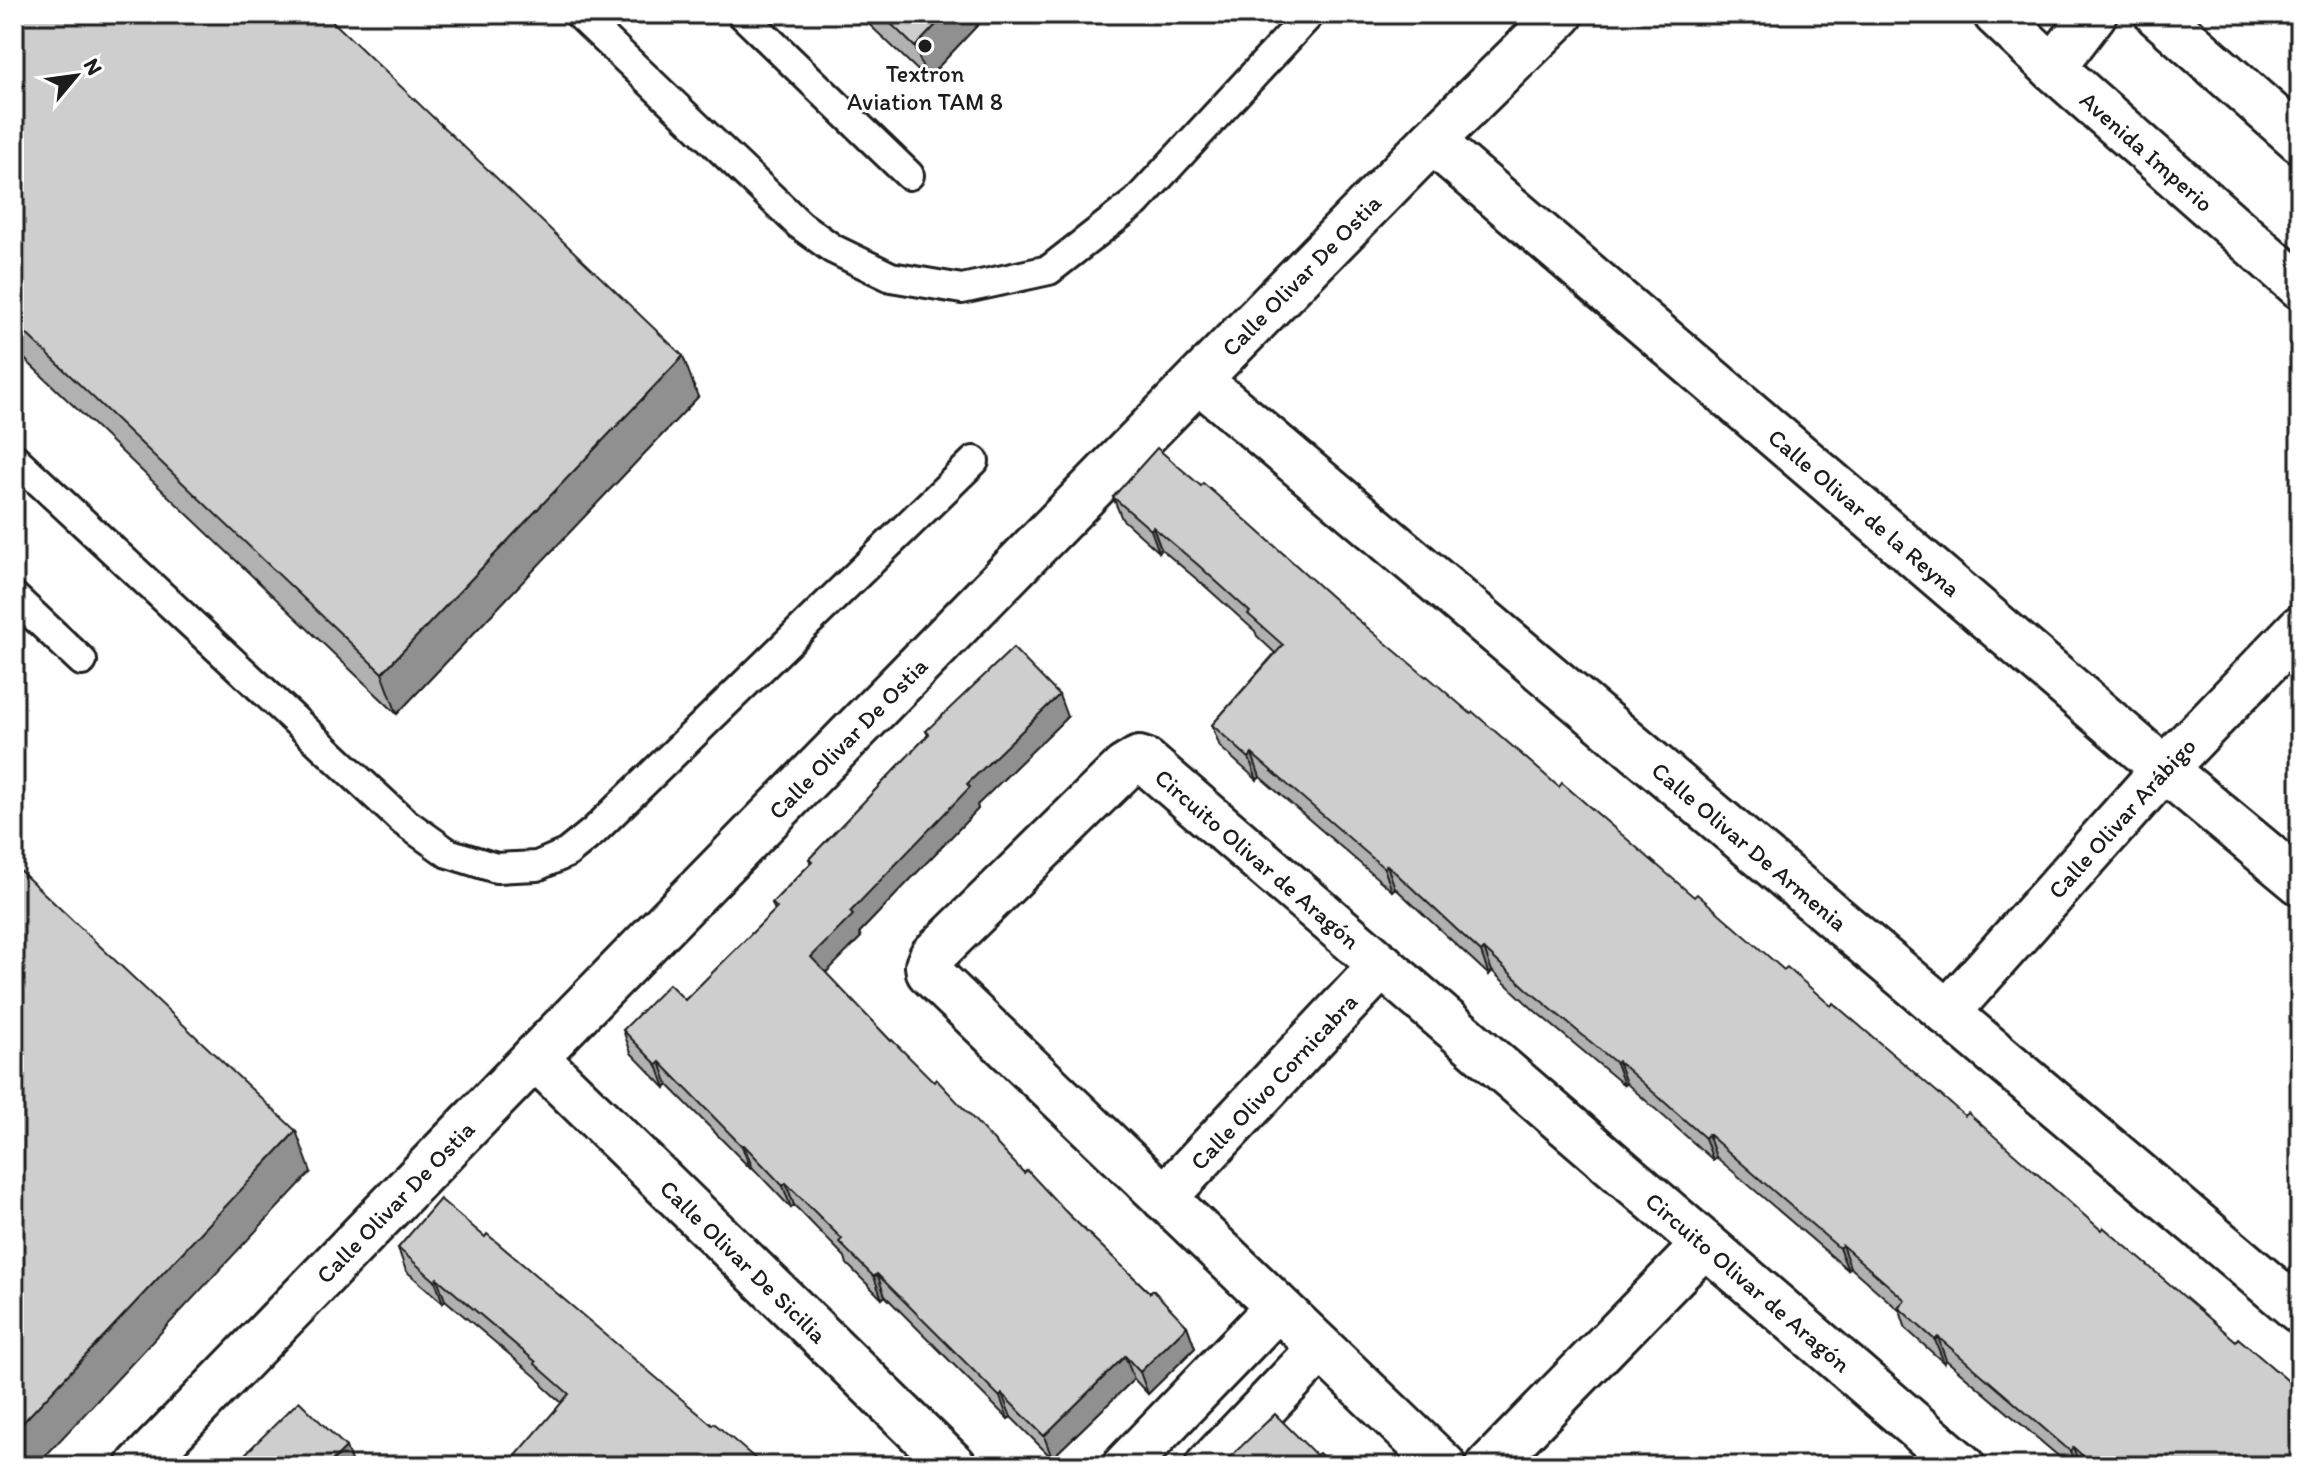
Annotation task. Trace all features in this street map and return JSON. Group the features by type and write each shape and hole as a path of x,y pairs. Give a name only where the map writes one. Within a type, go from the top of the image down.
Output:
{"street":[{"name":"Calle Olivar De Ostia","path":"139,1466 1432,141 1561,14"},
{"name":"Avenida Imperio","path":"1996,14 2300,286"},
{"path":"2053,68 2094,14"},
{"path":"2157,14 2300,140"},
{"name":"Calle Olivar de la Reyna","path":"1432,141 2300,882"},
{"name":"Calle Olivar De Armenia","path":"1200,381 2300,1311"},
{"name":"Calle Olivar Arábigo","path":"1947,1013 2164,769 2300,628"},
{"name":"Circuito Olivar de Aragón","path":"1444,1466 932,976 928,966 932,956 1124,768 1139,759 1382,965 1956,1464"},
{"name":"Calle Olivo Cornicabra","path":"1164,1198 1382,965"},
{"name":"Calle Olivar De Sicilia","path":"535,1057 954,1466"},
{"path":"1489,1466 1704,1245"},
{"path":"1125,1466 1277,1308"},
{"path":"1208,1466 1320,1349"}],"lane":[{"path":"579,14 800,225 833,249 891,277 962,289 1049,270 1124,212 1310,14"},
{"path":"742,14 909,175"},
{"path":"14,458 403,821 448,853 496,868 537,866 567,853 594,831 974,461"},
{"path":"14,597 82,661"}],"building":[{"path":"14,14 325,14 683,356 382,673 14,322"},
{"path":"881,14 946,14 915,47"},
{"path":"1157,448 1201,486 1203,483 1337,602 1471,714 1473,712 1559,787 1562,783 1694,897 1697,894 1784,970 1787,967 1831,1006 1833,1003 1965,1116 1968,1113 2101,1230 2103,1227 2236,1341 2238,1338 2300,1391 2300,1466 2094,1466 2073,1447 2070,1451 1938,1337 1935,1340 1898,1307 1905,1300 1842,1245 1839,1248 1708,1134 1705,1138 1618,1061 1616,1063 1527,989 1484,949 1481,952 1387,865 1384,868 1252,754 1249,758 1212,725 1283,645 1197,564 1113,497"},
{"path":"1013,648 1059,695 967,784 970,787 811,957 891,1041 934,1082 936,1079 1024,1173 1027,1170 1067,1213 1150,1293 1153,1290 1187,1326 1140,1372 1125,1356 1044,1436 1002,1394 1000,1397 877,1274 874,1277 839,1242 842,1239 786,1183 783,1186 660,1062 657,1065 623,1030 669,984 685,1000 777,908 772,903 812,862 809,859 929,734 926,731"},
{"path":"14,865 296,1131 14,1432"},
{"path":"440,1199 485,1237 487,1234 712,1425 714,1423 758,1461 760,1459 769,1466 507,1466 569,1394 536,1362 398,1248"},
{"path":"299,1401 346,1447 327,1466 233,1466"},
{"path":"1275,1414 1316,1455 1319,1453 1332,1466 1229,1466 1232,1463 1228,1459"}],"place":[{"name":"Textron Aviation TAM 8","path":"925,46"}]}
